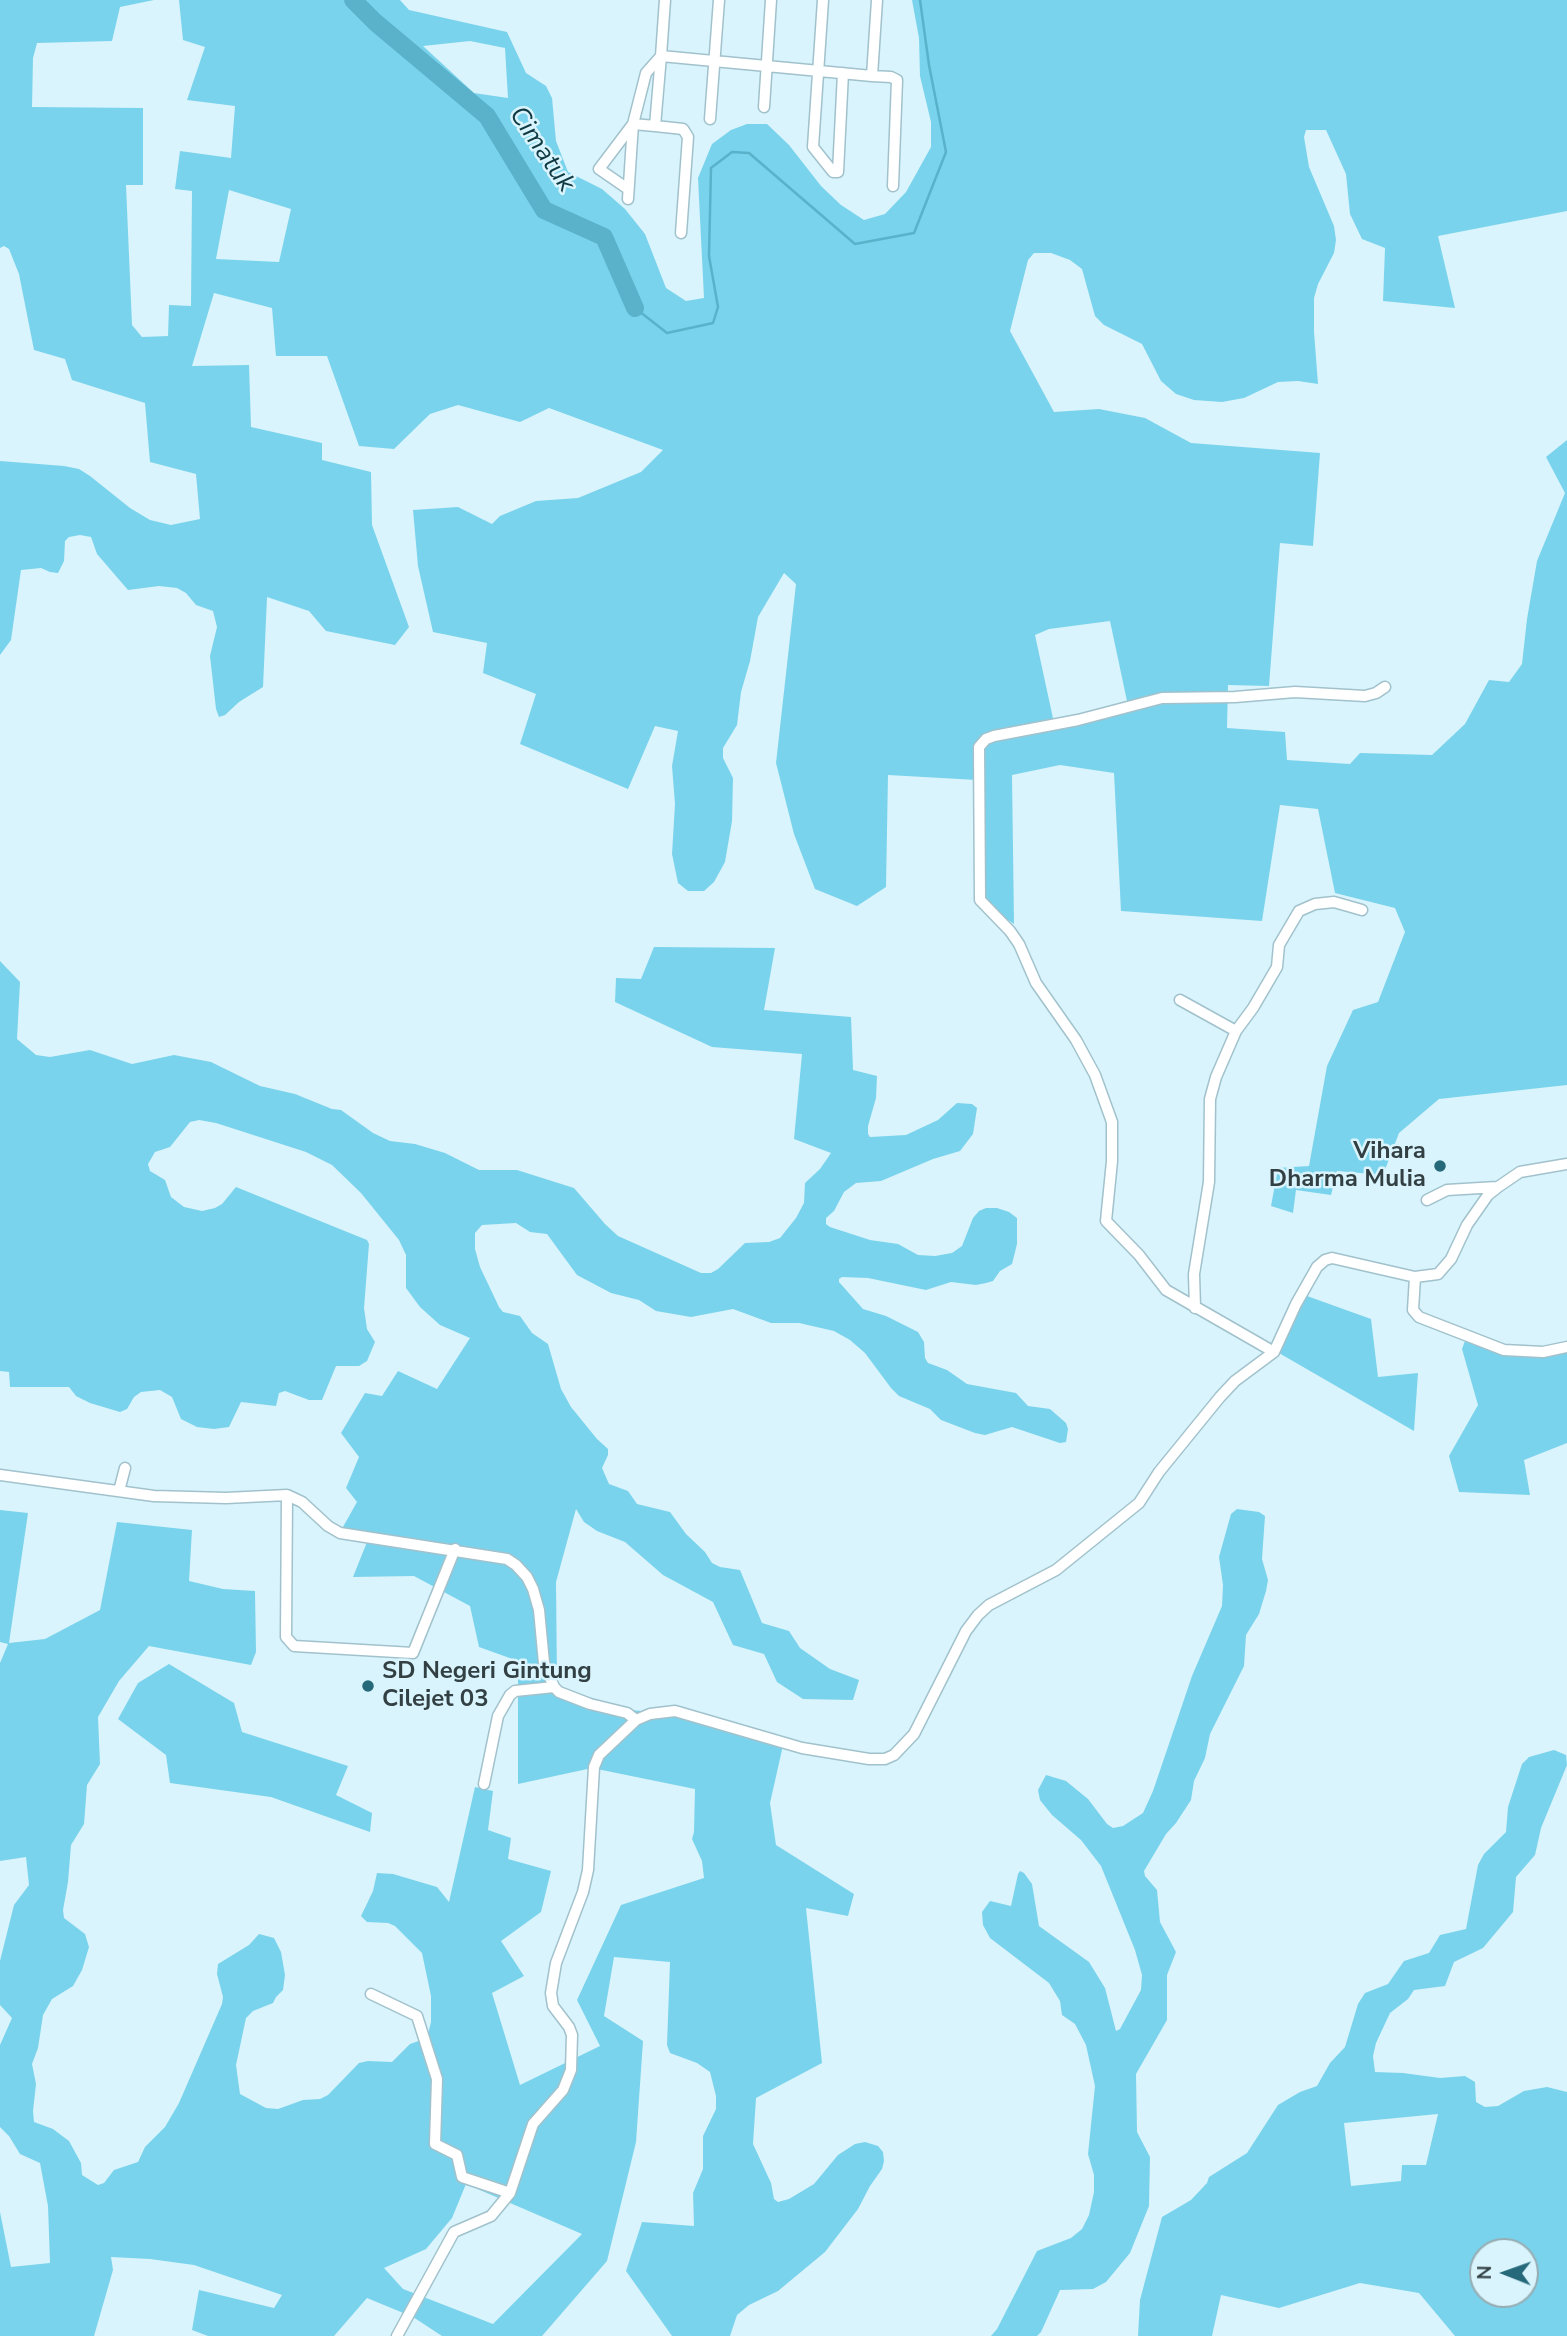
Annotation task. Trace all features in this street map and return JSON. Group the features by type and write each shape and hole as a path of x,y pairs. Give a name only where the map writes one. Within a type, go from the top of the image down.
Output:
{"street":[{"path":"655,126 665,0"},
{"path":"710,119 719,0"},
{"path":"764,107 771,0"},
{"path":"823,0 813,147 833,172 838,172 843,73"},
{"path":"872,76 877,0"},
{"path":"661,56 891,77 897,80 892,186"},
{"path":"633,124 599,169 628,194 633,124 646,73 661,56"},
{"path":"633,124 683,129 688,137 681,233"},
{"path":"1274,1352 1166,1290 1139,1255 1106,1221 1112,1161 1112,1122 1095,1075 1076,1040 1036,984 1019,944 980,900 979,747 986,739 994,736 1078,720 1162,698 1235,697 1295,692 1365,696 1385,687"},
{"path":"1195,1308 1194,1274 1209,1182 1210,1099 1216,1077 1236,1031 1253,1008 1276,967 1279,945 1299,911 1315,904 1334,902 1362,910"},
{"path":"1180,1000 1236,1031"},
{"path":"397,2336 454,2232 492,2216 510,2193 533,2124 563,2090 571,2070 572,2035 554,2006 551,1993 556,1963 583,1892 588,1870 594,1767 599,1755 636,1720 650,1714 675,1711 802,1748 869,1759 885,1759 894,1755 914,1734 966,1631 978,1615 989,1605 1056,1570 1139,1503 1159,1472 1220,1397 1274,1352 1317,1267 1332,1258 1415,1277 1438,1274 1445,1268 1467,1225 1488,1195 1520,1172 1567,1164"},
{"path":"1427,1200 1447,1190 1498,1187"},
{"path":"1415,1277 1413,1311 1419,1317 1504,1350 1544,1352 1567,1347"},
{"path":"119,1491 125,1468"},
{"path":"0,1475 154,1496 226,1498 287,1494 302,1502 328,1526 340,1533 507,1559 527,1577 539,1610 544,1663 554,1687 567,1696 627,1713 636,1720"},
{"path":"287,1494 286,1637 294,1646 414,1653 455,1549"},
{"path":"484,1784 498,1716 510,1695 515,1691 554,1687"},
{"path":"371,1994 418,2016 437,2079 435,2144 457,2155 462,2177 510,2193"}],"shaded area":[{"path":"0,0 154,0 120,7 112,41 37,43 33,58 32,107 143,108 143,185 126,185 132,325 142,337 168,336 169,305 191,306 192,191 175,189 180,151 231,158 235,106 187,100 205,47 183,40 179,0 400,0 409,10 507,32 526,73 546,86 552,98 556,141 568,172 602,189 625,209 645,234 666,288 686,301 704,298 698,178 712,144 731,130 747,124 767,124 789,145 821,186 841,205 864,220 885,214 906,192 931,147 931,122 920,76 919,38 912,0 1567,0 1567,211 1438,236 1455,308 1383,301 1385,248 1362,239 1350,214 1346,174 1326,130 1306,130 1304,137 1309,167 1334,226 1336,240 1334,253 1314,298 1318,384 1278,382 1244,398 1222,402 1194,400 1176,394 1161,381 1142,344 1104,325 1095,316 1082,269 1070,260 1051,253 1034,253 1028,260 1010,331 1054,412 1099,409 1145,418 1191,443 1320,453 1313,546 1280,543 1269,686 1228,685 1227,728 1285,732 1287,760 1350,764 1360,753 1432,755 1465,724 1489,680 1509,682 1522,664 1537,561 1565,493 1546,457 1567,440 1567,1085 1439,1099 1399,1133 1383,1175 1337,1171 1331,1195 1296,1190 1293,1213 1271,1206 1278,1168 1309,1166 1327,1066 1353,1010 1378,1002 1405,932 1395,908 1335,893 1318,809 1280,805 1262,921 1121,911 1114,773 1060,765 1012,775 1014,924 983,903 977,780 888,775 886,887 857,906 815,889 794,834 776,763 796,584 784,573 758,617 741,692 737,725 723,748 723,758 733,778 732,821 725,862 714,882 704,891 688,891 678,883 672,854 675,804 672,766 678,731 655,726 628,789 520,744 536,694 483,673 487,643 433,632 418,566 413,510 458,507 492,524 500,516 536,501 578,498 641,472 663,450 549,408 520,422 458,405 430,414 394,449 359,446 327,356 276,356 272,308 214,293 192,366 249,365 251,427 322,443 322,460 371,472 372,525 409,627 395,645 326,631 309,611 267,597 263,687 219,717 210,656 217,627 213,611 196,605 186,593 177,588 159,586 128,590 97,554 91,537 80,535 69,537 65,541 64,561 58,573 41,568 21,570 11,640 0,655 0,461 79,469 150,520 171,525 200,519 196,474 150,462 145,403 72,380 65,359 34,350 19,274 9,249 4,246 0,248","holes":["470,41 505,48 508,98 474,93 423,46","229,190 291,209 279,262 216,259","1110,621 1127,701 1054,723 1035,635 1049,629"]},
{"path":"654,947 775,948 764,1010 851,1017 853,1070 877,1076 876,1098 868,1126 870,1137 906,1135 938,1120 957,1103 972,1104 977,1108 973,1134 960,1151 933,1159 881,1181 856,1183 844,1192 834,1211 826,1218 826,1224 870,1240 898,1244 918,1255 935,1256 952,1253 962,1246 973,1218 979,1211 997,1208 1017,1218 1017,1244 1012,1264 1000,1271 993,1281 976,1285 951,1282 926,1290 868,1278 842,1277 839,1282 863,1309 886,1316 918,1332 924,1342 928,1363 947,1370 967,1384 1016,1393 1028,1406 1050,1409 1066,1423 1068,1429 1066,1442 1060,1443 1012,1427 985,1435 975,1433 941,1420 930,1409 899,1396 865,1353 834,1331 799,1323 771,1323 733,1309 691,1317 656,1311 639,1300 611,1293 577,1275 547,1234 530,1232 516,1223 482,1225 475,1233 475,1249 480,1267 499,1307 503,1312 520,1316 532,1333 548,1344 561,1389 571,1407 608,1449 602,1468 609,1484 628,1491 637,1504 670,1512 712,1563 740,1570 762,1623 789,1631 800,1648 830,1669 859,1680 853,1700 803,1699 777,1682 764,1654 733,1645 713,1602 663,1575 625,1542 597,1531 584,1522 576,1509 556,1582 557,1683 567,1690 630,1710 681,1706 749,1737 784,1741 770,1803 776,1845 854,1894 848,1916 806,1908 822,2063 756,2098 753,2144 771,2183 774,2199 778,2202 789,2199 814,2184 838,2155 855,2144 865,2142 878,2146 883,2152 882,2169 858,2209 825,2252 778,2291 749,2305 737,2315 730,2336 672,2336 626,2271 642,2222 694,2226 693,2193 703,2169 703,2136 716,2109 716,2096 710,2072 697,2063 670,2053 667,2045 670,1962 614,1957 604,2016 643,2041 636,2142 607,2261 542,2336 442,2336 413,2317 367,2298 334,2336 208,2336 192,2330 199,2290 274,2308 282,2295 194,2265 111,2257 113,2270 94,2336 0,2336 0,2212 11,2267 50,2263 48,2206 40,2163 20,2154 0,2127 0,2045 12,2018 0,2005 0,1961 14,1905 29,1885 26,1857 0,1861 0,1663 8,1644 0,1642 0,1510 28,1513 9,1643 45,1639 100,1610 117,1522 192,1530 189,1581 223,1589 255,1591 256,1652 251,1665 149,1646 119,1681 98,1717 100,1764 87,1785 84,1824 71,1845 63,1910 64,1918 85,1934 89,1947 82,1970 73,1986 52,1999 43,2015 38,2048 32,2064 36,2084 34,2122 53,2129 69,2141 81,2163 82,2175 98,2185 104,2183 114,2170 138,2162 145,2147 165,2127 179,2103 222,2004 218,1964 249,1945 259,1934 274,1938 281,1952 285,1975 283,1990 273,2003 253,2011 246,2018 236,2065 240,2094 266,2108 278,2109 303,2100 320,2099 328,2095 359,2063 392,2062 410,2044 427,2038 431,2022 431,1996 422,1953 395,1926 367,1922 361,1916 373,1891 377,1873 393,1874 437,1887 449,1902 475,1787 493,1791 488,1830 511,1838 508,1859 551,1871 541,1912 501,1941 524,1976 492,1993 520,2085 600,2046 577,2000 621,1905 704,1878 702,1861 692,1839 695,1789 592,1768 518,1784 518,1661 479,1647 470,1606 414,1576 353,1577 369,1537 339,1534 357,1502 346,1488 359,1457 341,1433 365,1393 382,1396 398,1371 437,1389 470,1338 440,1325 420,1307 406,1288 406,1255 399,1240 361,1193 332,1165 306,1152 199,1120 190,1122 170,1147 155,1152 148,1164 150,1171 165,1180 171,1197 184,1207 202,1211 215,1208 222,1204 236,1187 367,1240 369,1244 364,1308 367,1329 375,1342 367,1361 359,1366 336,1366 322,1400 309,1400 285,1391 279,1393 276,1406 241,1402 229,1427 214,1429 197,1427 181,1419 172,1397 160,1390 141,1392 134,1397 127,1409 120,1412 90,1403 76,1396 69,1387 10,1387 9,1372 0,1371 0,961 20,982 17,1039 36,1055 50,1057 90,1050 132,1064 174,1055 211,1062 260,1086 295,1094 341,1110 373,1133 390,1141 415,1144 445,1153 479,1170 517,1170 574,1188 618,1236 701,1273 711,1273 745,1243 769,1242 780,1238 804,1203 805,1183 820,1169 831,1153 794,1139 802,1054 712,1047 615,1002 616,978 641,979","holes":["466,2184 582,2234 493,2324 403,2289 384,2268 426,2249 452,2218"]},
{"path":"1307,1296 1371,1319 1378,1377 1418,1373 1414,1431 1272,1349"},
{"path":"1469,1330 1512,1353 1567,1349 1567,1443 1524,1460 1530,1495 1459,1492 1449,1456 1478,1405 1462,1349"},
{"path":"1237,1509 1259,1512 1265,1516 1262,1559 1268,1580 1266,1591 1259,1614 1246,1635 1244,1666 1210,1734 1205,1758 1194,1781 1191,1800 1144,1871 1157,1890 1160,1922 1176,1952 1167,1975 1167,2020 1136,2074 1137,2132 1150,2157 1149,2206 1130,2253 1106,2282 1093,2289 1060,2290 1037,2336 991,2336 1037,2251 1071,2238 1082,2229 1089,2215 1094,2192 1094,2175 1088,2154 1095,2086 1086,2045 1075,2024 1062,2015 1060,2001 1049,1983 990,1938 983,1925 982,1912 990,1901 1011,1906 1018,1874 1020,1871 1024,1873 1032,1884 1039,1926 1089,1962 1105,1988 1116,2031 1120,2029 1141,1990 1142,1975 1135,1950 1101,1866 1081,1840 1052,1815 1040,1800 1038,1790 1046,1775 1066,1781 1088,1799 1113,1828 1123,1826 1143,1813 1192,1676 1222,1606 1223,1585 1219,1557 1231,1514"},
{"path":"169,1664 234,1703 242,1732 348,1766 336,1795 372,1813 370,1832 271,1797 170,1783 166,1755 118,1719 138,1683"},
{"path":"1554,1750 1566,1755 1567,1765 1541,1828 1535,1855 1516,1877 1513,1912 1483,1948 1454,1962 1445,1986 1414,1990 1408,1999 1390,2013 1373,2056 1375,2072 1440,2078 1465,2076 1475,2082 1476,2102 1485,2107 1498,2106 1524,2091 1547,2087 1567,2092 1567,2336 1455,2336 1419,2293 1360,2283 1279,2308 1221,2295 1212,2336 1138,2336 1140,2300 1162,2217 1191,2200 1207,2183 1209,2177 1247,2153 1278,2105 1317,2086 1330,2063 1345,2047 1358,2004 1365,1993 1388,1984 1404,1961 1429,1953 1440,1935 1466,1929 1478,1865 1484,1854 1506,1832 1508,1807 1522,1764 1529,1757","holes":["1438,2114 1426,2165 1402,2165 1401,2181 1351,2186 1344,2123"]}],"waterway":[{"name":"Cimatuk","path":"353,0 375,22 487,116 544,210 604,237 635,308"},
{"path":"635,308 667,333 713,323 718,307 709,256 711,168 732,152 749,153 855,244 914,233 946,152 920,0"}],"place":[{"name":"Vihara Dharma Mulia","path":"1440,1166"},
{"name":"SD Negeri Gintung Cilejet 03","path":"368,1686"}]}
